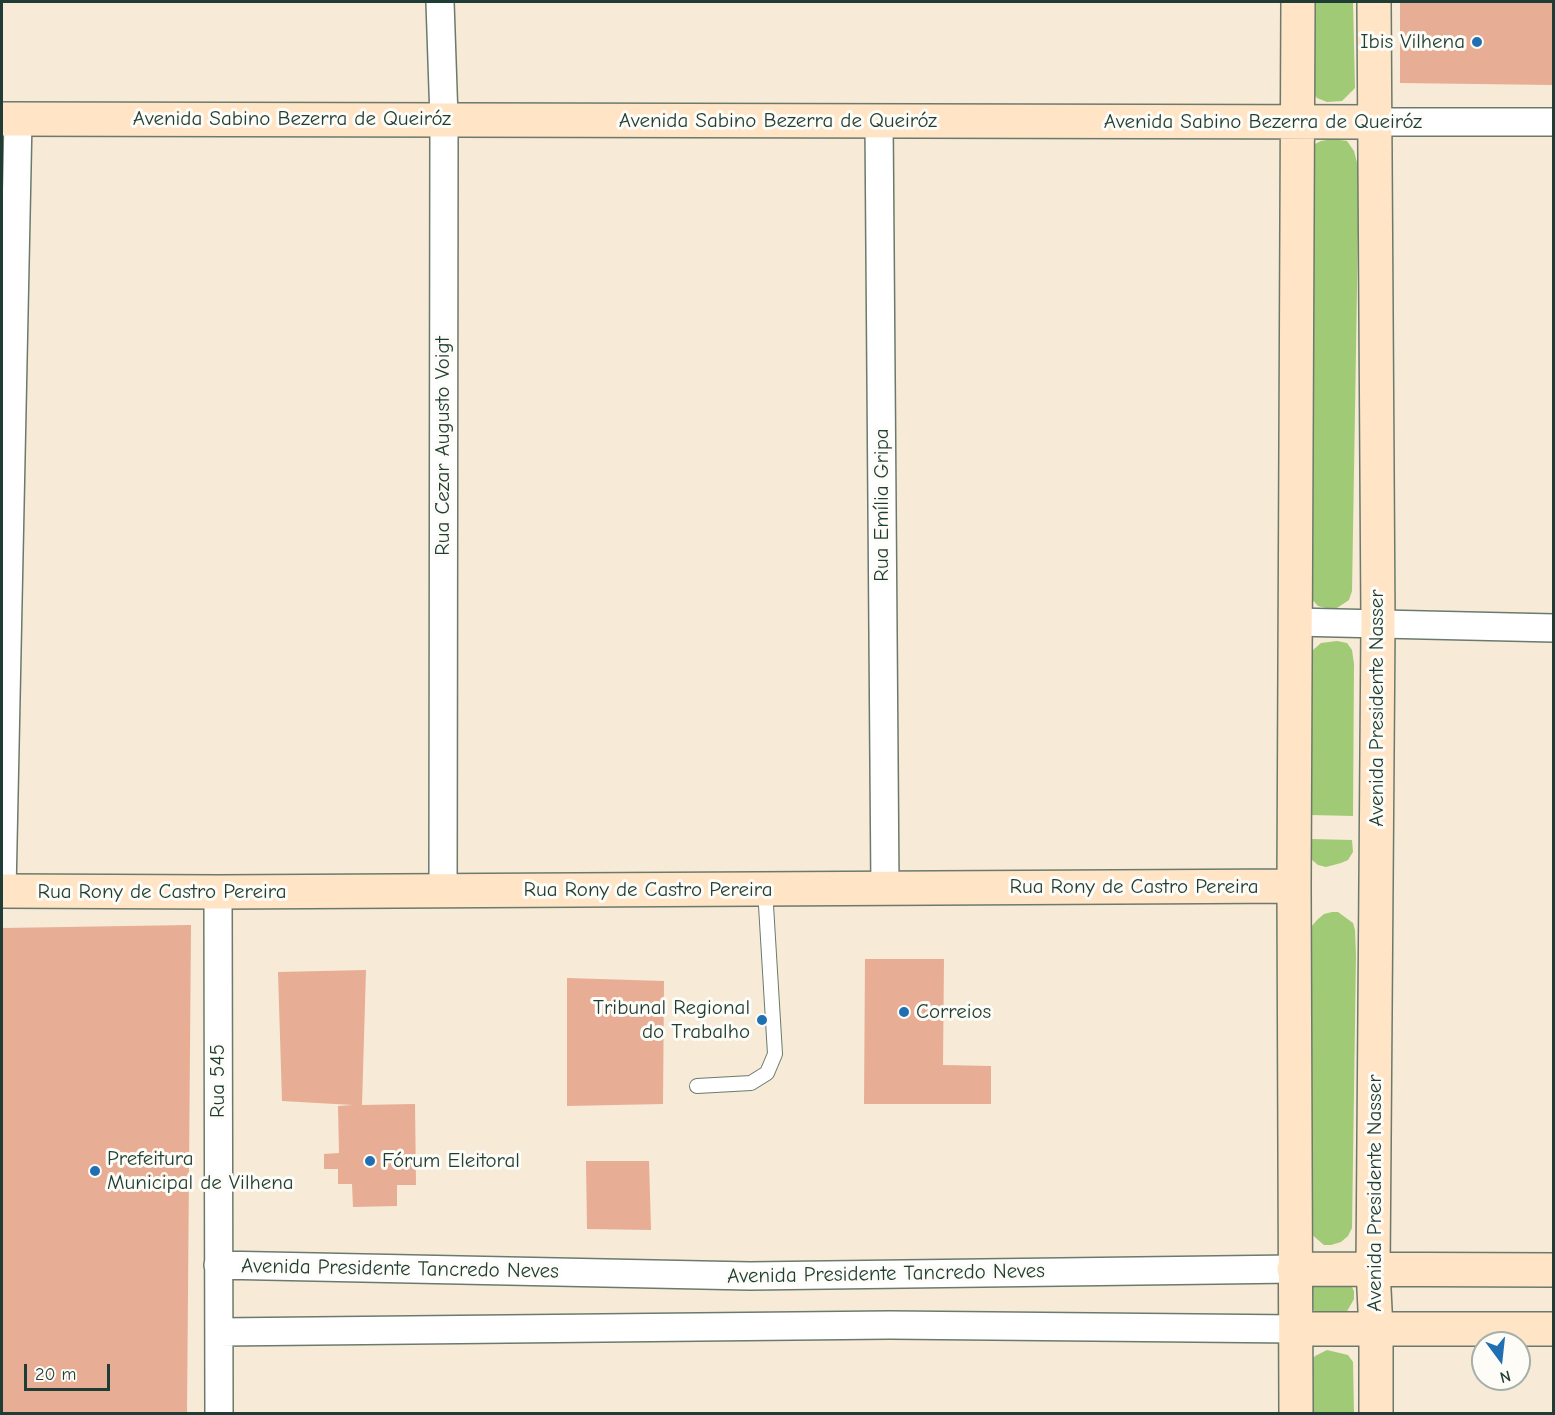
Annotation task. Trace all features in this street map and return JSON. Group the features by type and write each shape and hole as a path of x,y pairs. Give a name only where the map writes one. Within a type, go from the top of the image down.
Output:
{"street":[{"name":"Rua Cezar Augusto Voigt","path":"440,2 444,119 442,891"},
{"path":"1296,1413 1294,886 1298,2"},
{"name":"Avenida Presidente Nasser","path":"1374,2 1378,624 1372,1269 1376,1330 1376,1413"},
{"name":"Avenida Sabino Bezerra de Queiróz","path":"10,119 1554,122"},
{"path":"2,891 10,119"},
{"name":"Rua Emília Gripa","path":"879,121 885,888"},
{"path":"1295,622 1554,628"},
{"name":"Rua Rony de Castro Pereira","path":"2,891 218,892 1294,886"},
{"name":"Rua 545","path":"218,892 219,1413"},
{"name":"Avenida Presidente Tancredo Neves","path":"218,1265 750,1276 1294,1269 1554,1270"},
{"path":"220,1332 890,1325 1376,1330 1554,1329"}],"lane":[{"path":"697,1086 751,1083 767,1073 775,1054 765,889"}],"green space":[{"path":"1310,2 1353,2 1355,88 1342,101 1327,102 1317,98 1312,92"},
{"path":"1333,139 1347,141 1354,151 1359,170 1352,591 1349,600 1334,610 1318,606 1310,597 1313,145"},
{"path":"1337,641 1347,643 1352,650 1354,664 1353,816 1311,815 1309,661 1313,650 1321,643"},
{"path":"1310,839 1352,840 1353,852 1348,860 1341,863 1326,867 1318,865 1312,860"},
{"path":"1338,912 1353,923 1355,930 1352,1228 1341,1242 1324,1245 1310,1233 1308,939 1311,927 1317,920 1324,914"},
{"path":"1313,1281 1350,1283 1354,1291 1354,1299 1345,1315 1321,1316 1315,1312 1309,1301"},
{"path":"1327,1350 1348,1355 1353,1362 1354,1413 1310,1414 1311,1361 1315,1356"}],"building":[{"name":"Ibis Vilhena","path":"1400,2 1554,2 1554,85 1400,83"},
{"name":"Prefeitura Municipal de Vilhena","path":"191,925 187,1414 2,1414 2,928"},
{"name":"Correios","path":"865,959 944,959 943,1065 991,1066 991,1104 864,1104"},
{"path":"366,970 362,1105 415,1104 416,1185 397,1185 397,1206 353,1207 352,1184 338,1184 338,1169 324,1169 324,1154 339,1153 338,1106 353,1105 282,1101 278,972"},
{"path":"567,978 664,981 663,1104 567,1106"},
{"path":"586,1161 649,1161 651,1230 587,1229"}],"place":[{"name":"Ibis Vilhena","path":"1477,42"},
{"name":"Correios","path":"904,1012"},
{"name":"Tribunal Regional do Trabalho","path":"762,1020"},
{"name":"Fórum Eleitoral","path":"370,1161"},
{"name":"Prefeitura Municipal de Vilhena","path":"95,1171"}]}
